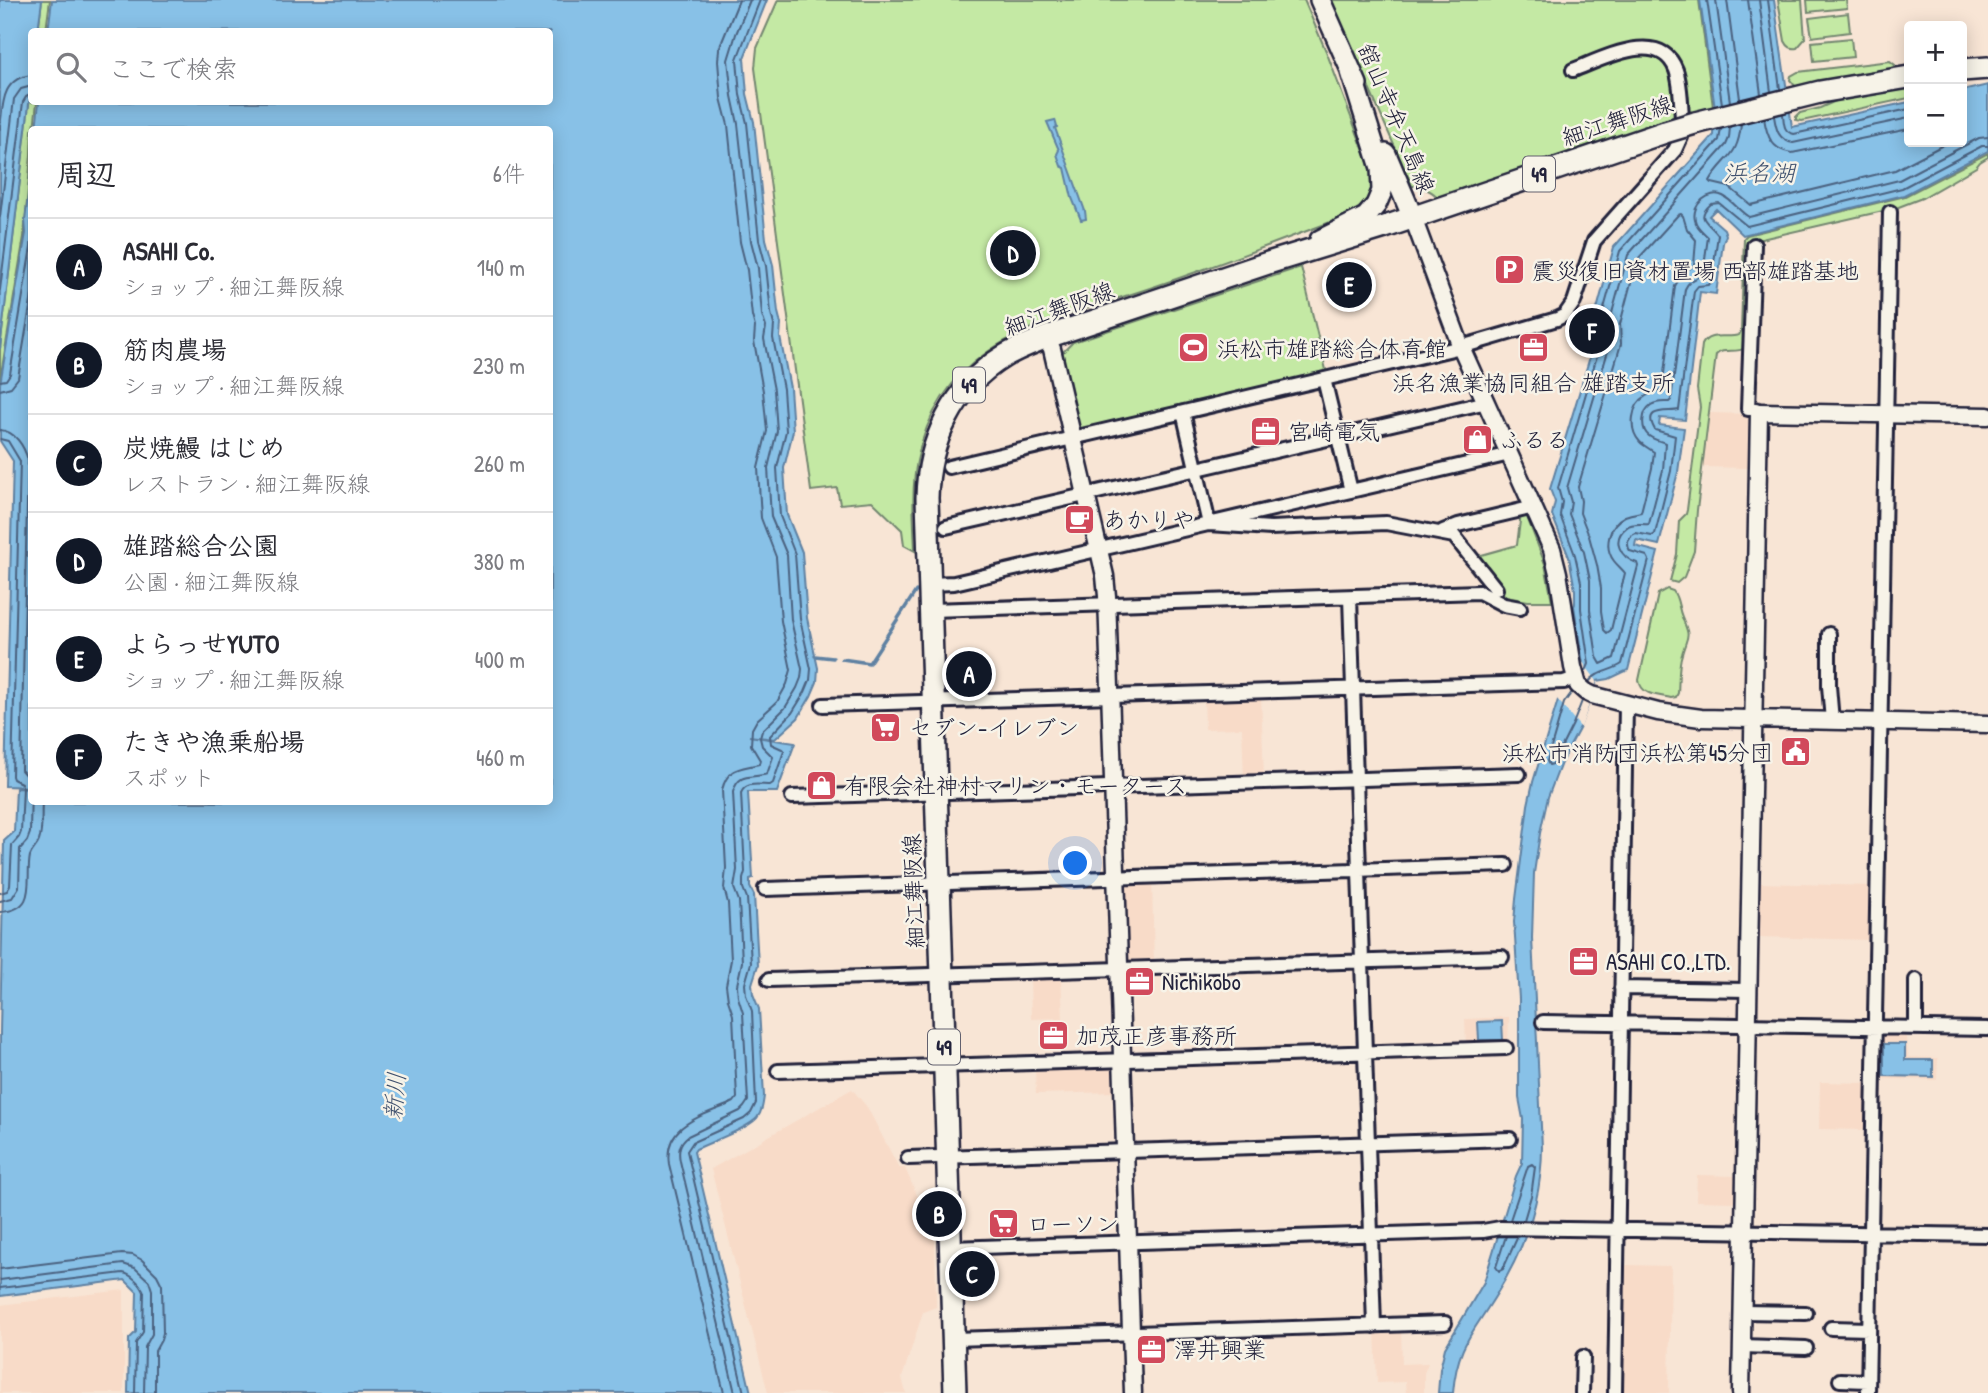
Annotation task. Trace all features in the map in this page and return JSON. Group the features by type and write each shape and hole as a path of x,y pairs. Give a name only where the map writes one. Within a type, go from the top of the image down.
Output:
{"main road":[{"name":"舘山寺弁天島線","path":"1320,0 1413,218"},
{"path":"1967,70 1988,68"},
{"path":"1268,263 1360,221 1372,211 1380,198 1383,183 1381,168 1351,72"},
{"name":"細江舞阪線","path":"955,1393 928,476 935,443 961,394 985,370 1012,352 1047,337 1686,126 1795,97 1904,77"}],"street":[{"path":"949,467 1461,347 1565,315 1574,302 1590,248 1675,150 1686,126 1677,74 1671,60 1661,52 1640,47 1573,69"},
{"path":"1840,1380 1868,1387 1890,212"},
{"path":"1413,218 1461,347 1552,549 1558,573 1571,674 1580,688 1592,695 1626,705 1690,718 1988,724"},
{"path":"1754,245 1748,409 1756,409 1759,412 1988,416"},
{"path":"1047,337 1099,549 1108,605 1133,1393"},
{"path":"1324,379 1351,491"},
{"path":"946,527 1487,402"},
{"path":"1183,412 1209,524"},
{"path":"1741,1393 1759,412"},
{"path":"930,584 954,583 1510,454"},
{"path":"1443,534 1443,531 1458,525 1534,507"},
{"path":"1209,524 1271,528 1386,523 1454,536 1496,589"},
{"path":"930,610 1479,593 1504,605 1520,608"},
{"path":"1350,597 1374,1326"},
{"path":"1829,634 1832,721"},
{"path":"823,705 1353,688 1571,674"},
{"path":"1615,1393 1626,705"},
{"path":"792,797 1519,774"},
{"path":"765,889 1506,865"},
{"path":"769,980 1502,957"},
{"path":"1916,980 1916,1028"},
{"path":"1621,988 1748,990"},
{"path":"1543,1022 1988,1029"},
{"path":"778,1071 1506,1048"},
{"path":"908,1158 1510,1139"},
{"path":"951,1248 1483,1231 1500,1228 1988,1235"},
{"path":"1743,1312 1806,1313"},
{"path":"954,1339 1445,1324"},
{"path":"1831,1328 1869,1329"},
{"path":"1742,1346 1806,1348"},
{"path":"1582,1393 1583,1357"}],"shaded area":[{"path":"1709,413 1751,414 1750,468 1702,467"},
{"path":"1261,694 1264,779 1244,780 1242,728 1205,729 1204,696"},
{"path":"1152,880 1154,964 1126,965 1124,881"},
{"path":"1758,883 1872,886 1871,940 1757,937"},
{"path":"1061,975 1063,1018 1031,1019 1030,976"},
{"path":"1509,1017 1508,1045 1466,1046 1465,1019"},
{"path":"1880,1033 1907,1033 1908,1057 1938,1058 1937,1080 1879,1079"},
{"path":"1117,1064 1118,1092 1036,1094 1035,1066"},
{"path":"1820,1082 1868,1083 1867,1130 1819,1129"},
{"path":"852,1089 867,1107 899,1168 905,1168 935,1230 936,1307 923,1312 902,1378 906,1393 768,1393 711,1169"},
{"path":"1697,1175 1737,1176 1736,1202 1696,1201"},
{"path":"1623,1265 1671,1266 1669,1393 1621,1393"},
{"path":"124,1290 124,1393 0,1393 0,1305"},
{"path":"1401,1328 1402,1364 1428,1363 1424,1373 1424,1393 1406,1393 1405,1382 1377,1383 1375,1329"}],"green space":[{"path":"42,0 50,0 46,28 38,28"},
{"path":"778,0 1304,0 1368,162 1372,181 1369,196 1360,207 1344,217 1194,273 1035,327 1002,343 973,363 949,388 930,421 917,461 913,495 915,551 904,545 902,530 872,501 840,504 837,488 811,491 755,68 757,48"},
{"path":"1330,0 1699,0 1713,107 1439,199 1427,190 1412,186"},
{"path":"1778,0 1802,0 1805,39 1797,48 1790,47 1785,41"},
{"path":"1807,0 1846,0 1847,8 1808,12"},
{"path":"1848,13 1850,32 1812,37 1809,18"},
{"path":"1851,38 1853,57 1814,61 1812,42"},
{"path":"1890,61 1895,65 1894,70 1801,88 1796,87 1790,80 1791,76 1798,72"},
{"path":"1904,89 1904,99 1802,121 1796,120 1800,113 1838,100"},
{"path":"29,105 37,105 34,126 28,126 28,190 24,237 0,380 0,349"},
{"path":"1988,153 1988,157 1976,167 1922,198 1896,208 1757,240 1745,348 1722,351 1716,355 1694,551 1684,577 1677,583 1670,581 1677,554 1679,521 1687,510 1700,407 1697,389 1702,345 1708,338 1739,335 1741,331 1744,238 1747,235 1905,196"},
{"name":"浜松市雄踏総合体育館","path":"1301,267 1327,374 1081,432 1079,430 1061,354 1073,342"},
{"path":"1525,512 1545,564 1552,601 1506,597 1474,557 1517,545 1521,513"},
{"path":"1667,589 1675,594 1688,633 1680,663 1678,693 1671,698 1647,692 1639,680 1658,594"}],"water":[{"path":"0,0 42,0 38,28 28,28 29,105 0,349"},
{"name":"新川","path":"52,0 767,0 744,58 747,94 754,122 766,239 773,265 781,324 780,337 790,388 793,431 784,468 787,515 802,552 807,618 818,668 817,682 798,718 775,739 749,736 795,743 777,792 748,792 753,878 750,879 750,887 754,895 758,965 752,984 759,1009 764,1096 762,1108 759,1116 752,1122 694,1152 751,1393 128,1393 129,1339 136,1332 137,1292 125,1280 0,1296 0,1032 4,841 14,832 16,788 28,789 28,805 553,805 553,126 36,126 39,105 553,105 553,28 48,28"},
{"name":"浜名湖","path":"1700,0 1774,0 1792,127 1904,103 1904,147 1967,147 1967,90 1988,85 1988,151 1904,195 1743,235 1716,209 1709,216 1724,229 1726,235 1716,294 1700,292 1685,420 1660,418 1659,425 1684,428 1678,472 1659,545 1636,540 1635,546 1658,552 1628,670 1609,679 1597,681 1580,727 1561,763 1548,797 1540,833 1534,873 1532,938 1542,1147 1535,1206 1523,1243 1506,1278 1462,1351 1453,1393 1438,1393 1445,1348 1484,1282 1522,1163 1523,1119 1519,1098 1519,999 1514,922 1516,899 1533,782 1558,700 1583,664 1569,557 1552,515 1555,502 1550,489 1596,337 1593,324 1614,247 1714,135 1715,109"},
{"path":"1055,120 1055,128 1086,219 1081,220 1072,198 1065,168 1061,166 1057,154 1059,150 1047,122"},
{"path":"28,196 28,787 5,786 13,461 0,441 0,384 26,233"},
{"path":"1502,1021 1503,1040 1479,1040 1478,1022"},
{"path":"1884,1044 1905,1044 1905,1060 1933,1060 1933,1077 1884,1076"}],"pier":[{"path":"1579,643 1582,661 1597,681 1581,728 1557,699"}],"waterway":[{"path":"842,659 869,663 916,591"},
{"path":"815,656 833,658"}],"place":[{"name":"雄踏総合公園","path":"1013,253"},
{"name":"震災復旧資材置場 西部雄踏基地","path":"1509,270"},
{"name":"よらっせYUTO","path":"1349,285"},
{"name":"たきや漁乗船場","path":"1592,331"},
{"name":"浜松市雄踏総合体育館","path":"1194,348"},
{"name":"浜名漁業協同組合 雄踏支所","path":"1533,348"},
{"name":"宮崎電気","path":"1265,431"},
{"name":"ふるる","path":"1477,439"},
{"name":"あかりや","path":"1080,519"},
{"name":"ASAHI Co.","path":"969,674"},
{"name":"セブン-イレブン","path":"886,727"},
{"name":"浜松市消防団浜松第45分団","path":"1796,752"},
{"name":"有限会社神村マリン・モータース","path":"821,785"},
{"name":"ASAHI CO.,LTD.","path":"1583,961"},
{"name":"Nichikobo","path":"1139,981"},
{"name":"加茂正彦事務所","path":"1053,1035"},
{"name":"筋肉農場","path":"939,1214"},
{"name":"ローソン","path":"1004,1223"},
{"name":"炭焼鰻 はじめ","path":"972,1274"},
{"name":"澤井興業","path":"1151,1349"}]}
